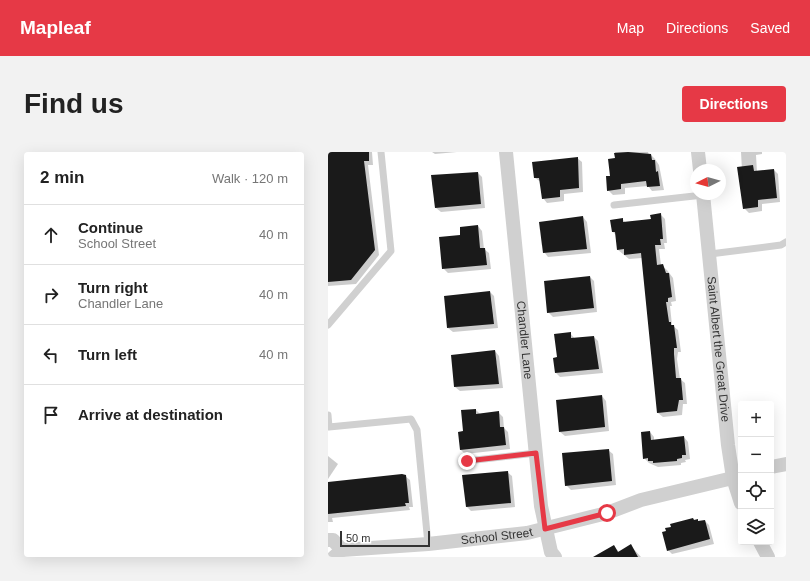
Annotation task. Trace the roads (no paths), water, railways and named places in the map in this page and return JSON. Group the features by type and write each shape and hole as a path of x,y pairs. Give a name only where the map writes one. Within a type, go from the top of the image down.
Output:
{"street":[{"name":"Chandler Lane","path":"506,152 545,529 551,552 555,557"},
{"path":"698,152 699,164"},
{"name":"Saint Albert the Great Drive","path":"704,200 728,445 737,477"},
{"path":"774,466 786,464"},
{"name":"School Street","path":"328,540 333,540 338,554 527,533 607,513 641,500 708,482 737,477"},
{"path":"762,545 768,557"}],"lane":[{"path":"328,325 391,251 381,152"},
{"path":"614,205 690,196"},
{"path":"710,254 781,245 786,242"},
{"path":"328,415 329,426 411,419 418,430 428,544"},
{"path":"467,461 536,453"}]}
